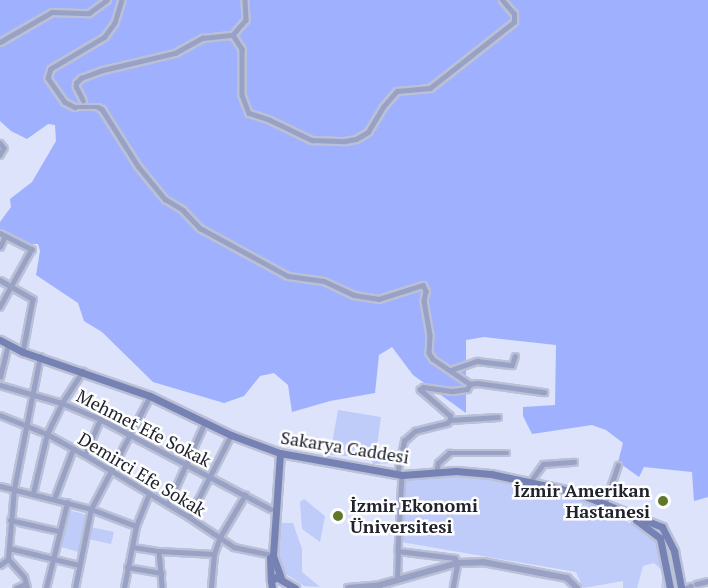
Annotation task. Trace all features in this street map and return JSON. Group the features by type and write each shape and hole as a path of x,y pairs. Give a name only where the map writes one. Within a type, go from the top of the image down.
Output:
{"main road":[{"name":"Sakarya Caddesi","path":"0,340 23,352 150,396 231,435 280,453 400,474 436,472 491,474 575,492 628,515 659,525 664,530 677,562 681,588"},
{"path":"270,585 280,453"},
{"name":"Sakarya Caddesi","path":"628,515 660,538 670,588"},
{"path":"272,555 282,582"},
{"path":"270,585 274,578 295,588"}],"street":[{"path":"0,42 52,12 89,13 107,0"},
{"path":"122,0 115,23 105,37 90,47 63,59 51,69 48,78 65,102 75,107 98,106 102,109 138,166 165,199 183,210 200,228 288,276 324,281 339,289 367,298 395,295 423,285 426,291 424,301 430,335 429,353 433,359 470,384 544,392"},
{"path":"83,101 76,87 76,82 81,78 103,70 166,56 202,38 233,35 246,20 245,0"},
{"path":"233,35 242,49 242,95 249,113 270,120 312,140 356,140 368,132 383,107 397,92 430,88 514,21 514,14 502,0"},
{"path":"0,143 4,148 0,155"},
{"path":"0,233 32,249 0,307"},
{"path":"0,247 5,236"},
{"path":"0,280 33,299 23,352"},
{"path":"0,377 8,345"},
{"path":"451,370 477,361 512,365 515,356"},
{"path":"16,588 26,586 24,577 8,560 10,520 40,357"},
{"path":"33,493 47,434 62,403 83,371"},
{"path":"450,420 450,416 420,390 423,387 453,391 468,389 470,384"},
{"name":"Mehmet Efe Sokak","path":"0,385 62,403 100,419 271,509"},
{"path":"75,588 91,509 150,396"},
{"name":"Demirci Efe Sokak","path":"0,415 26,424 85,455 168,504 234,547 272,555"},
{"path":"397,580 400,474 404,441 415,431 447,423 450,420 498,417"},
{"path":"85,455 100,419"},
{"path":"168,504 205,421"},
{"path":"189,517 231,435"},
{"path":"54,499 73,449"},
{"path":"436,472 438,464 449,453 507,453"},
{"path":"530,482 543,464 574,462"},
{"path":"604,505 618,465"},
{"path":"0,486 91,509 136,526"},
{"path":"124,588 136,526 149,493"},
{"path":"211,588 214,554 220,537 245,495"},
{"path":"46,588 67,503"},
{"path":"10,520 59,531"},
{"path":"133,546 159,551 214,554"},
{"path":"9,548 79,565"},
{"path":"398,550 455,558 458,563 453,588"},
{"path":"159,551 162,588"},
{"path":"0,565 8,560"},
{"path":"348,588 380,585 458,563 489,562 571,579 578,588"},
{"path":"127,567 161,573"},
{"path":"691,586 708,581"}],"shaded area":[{"path":"0,0 708,0 708,497 694,501 692,472 644,467 639,477 618,462 623,443 606,430 592,425 532,434 523,416 523,407 555,405 556,345 484,337 466,340 466,413 413,375 392,347 379,355 375,393 330,401 292,412 288,385 274,373 260,376 244,396 224,403 153,382 102,332 84,321 78,303 36,275 40,251 38,244 25,244 0,232 0,222 11,207 10,199 32,182 56,141 55,125 48,124 27,139 11,131 0,121"},
{"path":"338,410 381,417 376,452 364,457 330,455"},
{"path":"378,449 396,450 396,463 373,464 371,459"},
{"path":"467,475 569,495 650,532 656,538 662,551 667,588 661,588 663,571 654,563 643,566 637,588 623,588 623,581 583,588 576,572 401,542 405,477"},
{"path":"304,499 325,516 320,542 302,529 300,502"},
{"path":"68,510 88,515 79,552 58,546"},
{"path":"280,523 293,523 302,549 302,572 320,587 304,586 283,572 278,560"},
{"path":"90,527 114,532 111,544 88,539"}],"place":[{"name":"İzmir Amerikan Hastanesi","path":"663,501"},
{"name":"İzmir Ekonomi Üniversitesi","path":"338,516"}]}
